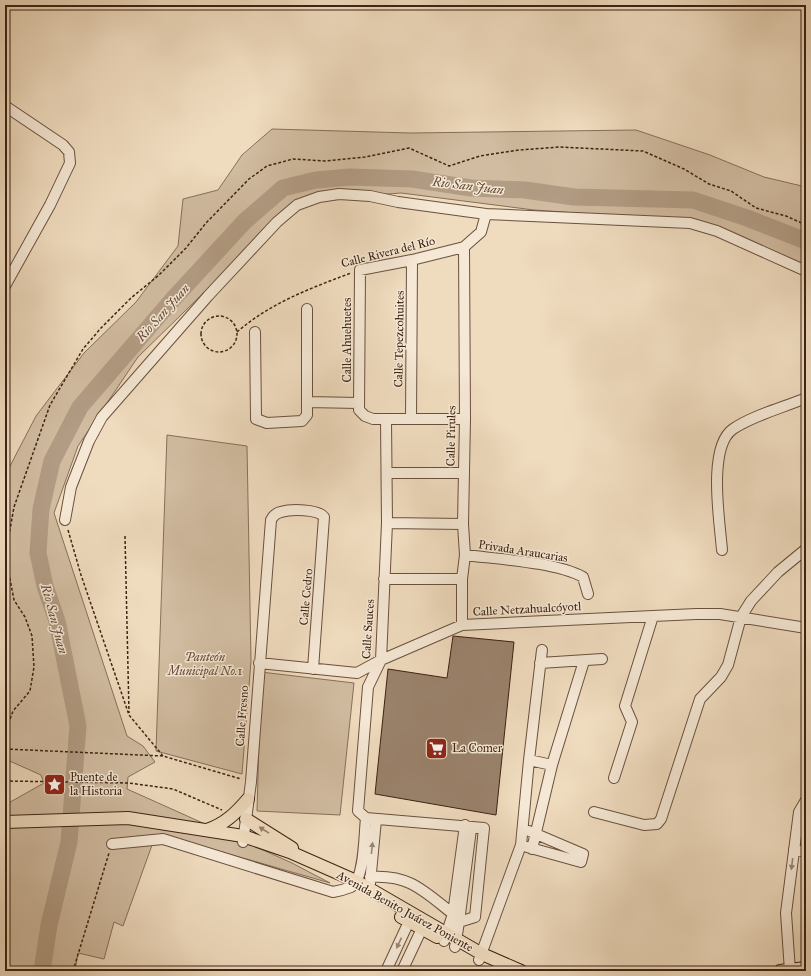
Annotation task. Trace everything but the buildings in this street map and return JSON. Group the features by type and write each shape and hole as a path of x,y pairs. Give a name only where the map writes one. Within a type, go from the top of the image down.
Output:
{"main road":[{"path":"208,830 218,826 234,815 248,799"},
{"path":"246,818 293,848 304,858"},
{"name":"Avenida Benito Juárez Poniente","path":"5,826 128,821 243,839 354,884 370,883 411,918"},
{"name":"Avenida Benito Juárez Poniente","path":"5,822 128,821 208,830 243,839 304,858 354,884 423,926 504,971"},
{"name":"Avenida Benito Juárez Poniente","path":"481,957 521,971"},
{"path":"786,971 806,968"}],"street":[{"path":"5,106 63,145 69,152 70,163 50,205 5,286"},
{"path":"65,520 71,487 89,441 102,417 208,296 277,222 297,205 318,197 339,194 370,196 398,202 486,214 690,223 717,231 806,271"},
{"path":"464,247 481,232 486,214"},
{"name":"Calle Rivera del Río","path":"360,270 412,260 464,247"},
{"name":"Calle Pirules","path":"462,625 462,579 465,555 463,524 465,419 464,247"},
{"name":"Calle Tepezcohuites","path":"411,419 412,260"},
{"name":"Calle Ahuehuetes","path":"360,270 360,406"},
{"path":"255,332 256,419 267,423 302,421 307,416 307,310"},
{"path":"722,550 716,473 721,446 731,430 806,398"},
{"path":"307,402 360,406 365,416 374,419 465,419"},
{"name":"Calle Sauces","path":"354,884 361,873 371,819 358,811 368,687 381,660 387,523 386,420"},
{"path":"387,473 464,473"},
{"name":"Calle Fresno","path":"243,839 251,782 271,520 274,515 280,512 315,511 321,513 324,518 325,527"},
{"path":"387,523 463,524"},
{"name":"Calle Cedro","path":"313,669 325,527"},
{"path":"594,812 644,825 657,824 661,819 700,700 721,677 728,665 741,617 751,601 778,572 806,549"},
{"name":"Privada Araucarias","path":"465,555 513,560 573,572 583,577 588,594"},
{"path":"384,579 462,579"},
{"name":"Calle Netzahualcóyotl","path":"259,663 357,673 381,660 462,625 696,614 741,617 806,628"},
{"path":"614,778 632,722 625,706 653,616"},
{"path":"481,957 521,846 529,760 542,650"},
{"path":"540,664 602,659"},
{"path":"532,849 552,765 584,661"},
{"path":"529,760 552,765"},
{"path":"786,971 786,913 799,812 806,800"},
{"path":"371,819 484,828 475,917 456,918 419,887 401,879 383,876 370,883 371,819"},
{"path":"451,941 456,918 468,826"},
{"path":"521,846 581,862 583,854 535,833 523,830"},
{"path":"112,844 163,839 333,892 354,884"},
{"path":"794,849 806,852"},
{"path":"386,971 411,918"},
{"path":"402,971 423,926"}],"path":[{"path":"5,733 13,711 30,691 34,667 32,636 25,617 14,600 6,552 14,507 50,405 83,349 101,328 186,248 211,217 249,179 267,166 293,159 325,161 365,157 410,148 448,166 480,156 519,150 559,147 644,151 684,169 709,184 731,191 756,208 786,216 806,225"},
{"name":"Calle Rivera del Río","path":"237,332 254,317 304,291 360,270"},
{"path":"221,315 232,320 237,332 237,338 230,348 218,352 207,348 201,338 201,326 209,317 221,315"},
{"path":"65,520 81,574 129,715 163,756"},
{"path":"125,536 129,715"},
{"path":"5,749 163,756 251,782"},
{"path":"5,764 7,766 6,781 129,783 173,789 234,815"},
{"path":"73,971 112,844"}],"green space":[{"path":"272,129 410,133 636,130 710,155 764,177 806,187 806,268 703,222 534,210 401,193 294,201 229,268 138,357 78,446 54,513 127,736 143,746 155,762 128,777 127,789 292,863 330,883 163,835 152,845 123,926 114,922 104,959 78,953 75,971 6,971 5,805 44,783 41,775 5,759 5,514 9,468 36,416 84,353 136,302 178,246 183,199 218,190 242,155"},
{"name":"Panteón Municipal No.1","path":"167,435 247,446 251,661 242,774 156,751"},
{"path":"261,672 354,683 340,815 257,811"}],"waterway":[{"name":"Rio San Juan","path":"42,971 49,925 69,842 78,726 57,621 45,586 38,553 41,509 52,461 80,407 174,298 245,221 283,188 316,180 350,177 412,179 471,188 525,190 574,197 693,200 747,218 806,241"}],"place":[{"name":"La Comer","path":"437,748"},
{"name":"Puente de la Historia","path":"54,784"}]}
